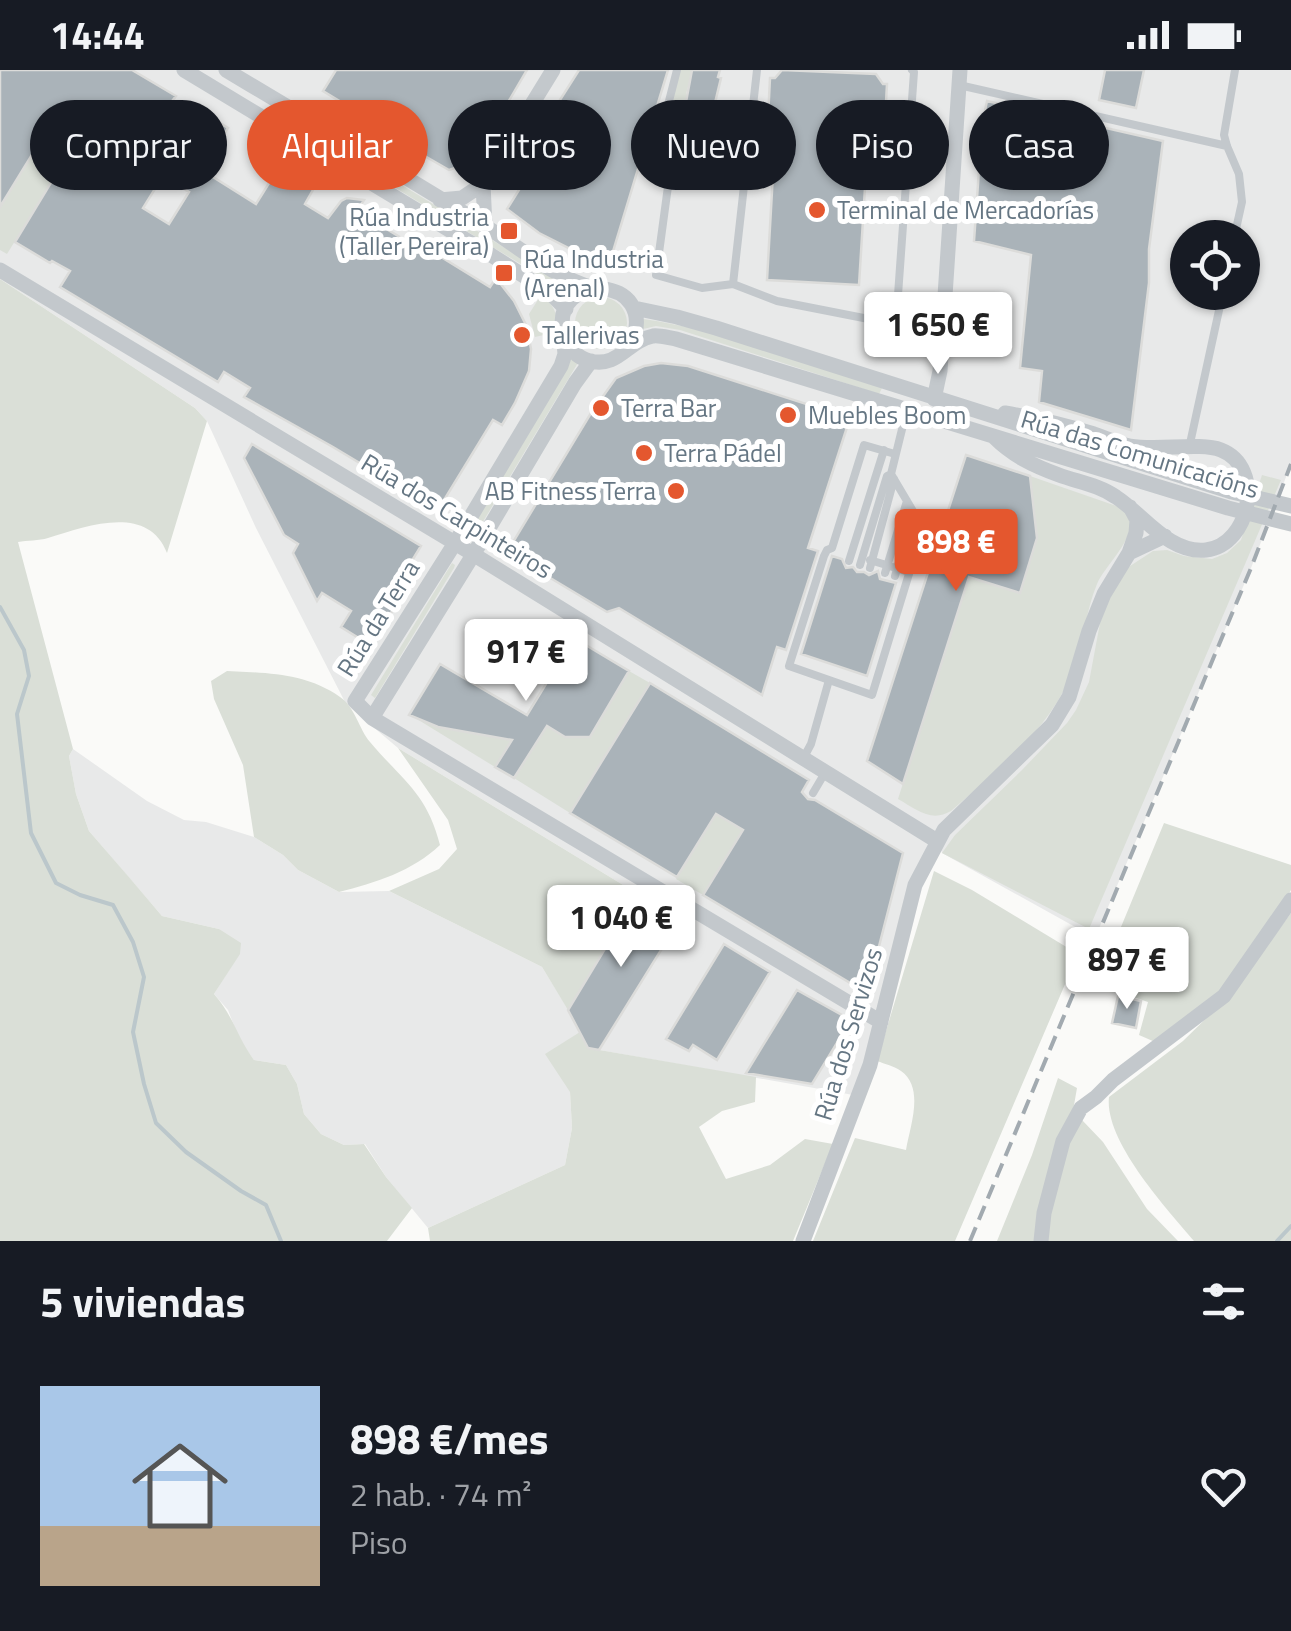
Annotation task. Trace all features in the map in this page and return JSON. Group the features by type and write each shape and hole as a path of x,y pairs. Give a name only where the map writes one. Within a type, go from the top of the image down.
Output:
{"street":[{"path":"184,70 247,108"},
{"path":"535,100 553,70"},
{"name":"Rúa das Comunicacións","path":"229,71 275,100"},
{"path":"934,399 940,371 960,78"},
{"path":"383,190 491,254 549,292 566,308"},
{"name":"Rúa das Comunicacións","path":"424,190 549,268 581,284 616,291 634,308 716,328 934,399 1291,524"},
{"path":"440,200 462,198 474,190"},
{"path":"483,190 485,226"},
{"name":"Rúa dos Carpinteiros","path":"0,270 455,543 937,841"},
{"path":"591,362 573,351 563,332 563,316 572,299 593,288"},
{"path":"631,345 637,321 634,308"},
{"name":"Rúa da Terra","path":"563,332 565,354 561,366 355,701 372,718 575,382 591,362"},
{"name":"Rúa das Comunicacións","path":"591,362 621,356 631,345 653,336 676,339 991,435 1230,500 1291,506"},
{"path":"979,414 1034,418 1129,446 1220,450 1239,464 1248,484 1247,506 1231,537 1214,548 1195,550 1178,545 1114,494 1012,454 991,435"},
{"path":"1129,553 1137,520 1130,507"},
{"path":"1129,553 1165,536"},
{"name":"Rúa dos Servizos","path":"803,1241 859,1096 915,885 944,830 1052,725 1069,697 1104,594 1129,553"},
{"path":"372,718 881,1022"},
{"path":"1041,1241 1044,1214 1064,1141 1081,1108 1224,996 1291,900"}],"lane":[{"path":"669,100 677,70"},
{"path":"753,100 757,70"},
{"path":"668,190 656,275 702,288 733,284 777,301 884,322 897,308 912,70"},
{"path":"1236,70 1225,124 1242,202 1238,220"},
{"path":"960,78 1227,146"},
{"path":"733,284 743,190"},
{"path":"1189,448 1218,310"},
{"path":"866,563 907,409"},
{"path":"892,476 923,528 872,695 789,666 864,445 896,454"},
{"path":"850,558 884,450"},
{"path":"891,571 907,502"},
{"path":"891,571 914,512"},
{"path":"832,548 891,571 909,572"},
{"path":"804,757 829,680"},
{"path":"814,793 826,771"}],"shaded area":[{"path":"0,70 1291,70 1291,464 1251,568 1095,938 942,853 938,842 915,885 859,1096 588,1048 580,1033 570,1091 572,1128 565,1165 428,1228 365,1144 344,1145 321,1134 304,1114 297,1084 286,1065 254,1060 240,1041 228,1010 214,994 239,954 219,929 162,916 89,831 76,794 69,756 73,749 147,801 184,820 206,822 254,837 298,870 339,892 389,891 542,967 568,1009 638,894 398,748 346,704 256,528 207,421 195,408 0,279"},
{"path":"680,70 695,70 686,94 688,100 672,100"},
{"path":"30,157 30,190 46,190 7,254 0,250 0,207"},
{"path":"399,190 410,190 574,290 567,297 560,288"},
{"path":"0,279 195,408 207,421 167,553 146,528 131,523 97,524 18,542 73,749 69,756 76,794 89,831 162,916 219,929 241,943 240,954 214,994 254,1060 286,1065 297,1084 304,1114 321,1134 344,1145 364,1144 412,1208 387,1241 0,1241"},
{"path":"541,295 555,311 557,332 535,337 529,314"},
{"path":"601,297 619,305 627,323 619,341 601,349 583,341 575,323 583,305"},
{"path":"643,319 733,339 882,388 879,394 680,330 656,326 643,329"},
{"path":"572,356 579,361 475,535 469,531"},
{"path":"1262,475 1281,480 1089,929 942,853 1076,710 1089,682 1100,623 1127,568 1153,551 1212,559 1227,553 1241,540"},
{"path":"1030,476 1125,509 1129,531 1097,584 1075,666 1053,709 1022,746 951,811 937,816 924,813 898,799 969,577 1020,592 1037,537"},
{"path":"452,563 454,568 375,698 371,695"},
{"path":"227,671 300,679 340,697 370,742 421,800 440,845 406,869 339,892 298,870 254,837 243,765 214,699 211,681"},
{"path":"629,671 650,683 570,813 514,778 547,726 566,737 590,737"},
{"path":"412,716 512,740 495,767"},
{"path":"398,748 638,894 568,1010 542,967 389,891 439,869 457,849 448,820"},
{"path":"716,814 743,830 703,895 676,879"},
{"path":"1164,823 1291,865 1291,890 1223,988 1155,1042 1139,1035 1148,1002 1097,985"},
{"path":"934,871 1078,954 955,1241 813,1241 855,1138 906,1150 914,1108 912,1087 901,1071 877,1061"},
{"path":"1291,913 1291,1241 1194,1241 1127,1153 1116,1134 1109,1097 1183,1041 1230,995"},
{"path":"580,1032 588,1048 756,1077 755,1102 722,1111 699,1127 726,1179 770,1165 805,1139 833,1144 793,1241 430,1241 428,1228 565,1165 572,1128 570,1092 545,1054"},
{"path":"1058,1078 1077,1088 1034,1241 997,1241 1032,1155"},
{"path":"1082,1120 1103,1142 1147,1209 1178,1241 1043,1241 1065,1149"}],"building":[{"path":"0,70 132,70 176,96 173,100 30,100 30,158 0,207"},
{"path":"336,70 527,70 509,100 448,100 448,169 428,158 428,100 338,100 323,91"},
{"path":"579,70 668,70 659,100 631,100 632,190 608,268 539,233 507,209 519,190 611,190 611,100 560,100"},
{"path":"692,70 720,70 716,100 686,100"},
{"name":"Terminal de Mercadorías","path":"782,70 876,74 887,84 886,100 816,100 816,190 865,190 859,285 767,280 772,190 796,190 796,100 769,100 770,78"},
{"path":"1105,70 1144,70 1136,108 1099,100"},
{"path":"1109,129 1163,141 1131,430 1039,402 1042,371 1020,368 1031,255 974,241 978,190 1109,190"},
{"path":"227,186 256,204 265,190 313,190 305,204 328,218 347,198 364,200 357,211 418,248 420,244 490,287 496,278 527,327 529,371 502,425 493,420 438,510 244,397 250,388 224,372 218,382 60,287 70,271 15,242 47,190 154,190 143,208 169,224 189,192 186,190 227,190"},
{"path":"661,363 688,366 850,418 808,548 818,551 786,650 777,647 762,695 619,608 607,612 507,552 616,378"},
{"path":"252,444 421,546 410,564 419,570 370,645 341,627 351,611 322,593 317,601 293,553 298,544 284,535 244,458"},
{"path":"966,455 1030,476 1037,538 1020,593 969,577 903,784 867,761"},
{"path":"832,556 842,559 846,568 869,575 878,571 880,579 896,583 867,676 801,654"},
{"path":"574,638 629,671 590,737 565,737 547,726 514,778 495,767 512,740 438,727 409,715 440,664 527,715"},
{"path":"650,683 809,780 802,792 808,799 903,853 867,993 703,895 743,830 716,814 677,877 570,813"},
{"path":"638,894 681,918 599,1050 588,1048 568,1010"},
{"path":"724,944 770,972 717,1060 693,1045 689,1051 666,1039"},
{"path":"797,990 851,1020 812,1084 746,1073"},
{"path":"1118,996 1141,1001 1136,1028 1112,1023"}],"waterway":[{"path":"0,607 24,650 29,676 17,714 31,833 56,883 113,905 133,942 144,977 133,1032 156,1123 186,1152 266,1205 281,1241"},
{"path":"1277,1241 1291,1226"}],"railway":[{"path":"970,1241 1291,464"}],"place":[{"name":"Terminal de Mercadorías","path":"817,210"},
{"name":"Rúa Industria (Taller Pereira)","path":"509,231"},
{"name":"Rúa Industria (Arenal)","path":"504,273"},
{"name":"Tallerivas","path":"522,335"},
{"name":"Terra Bar","path":"601,408"},
{"name":"Muebles Boom","path":"788,415"},
{"name":"Terra Pádel","path":"644,453"},
{"name":"AB Fitness Terra","path":"676,491"}]}
